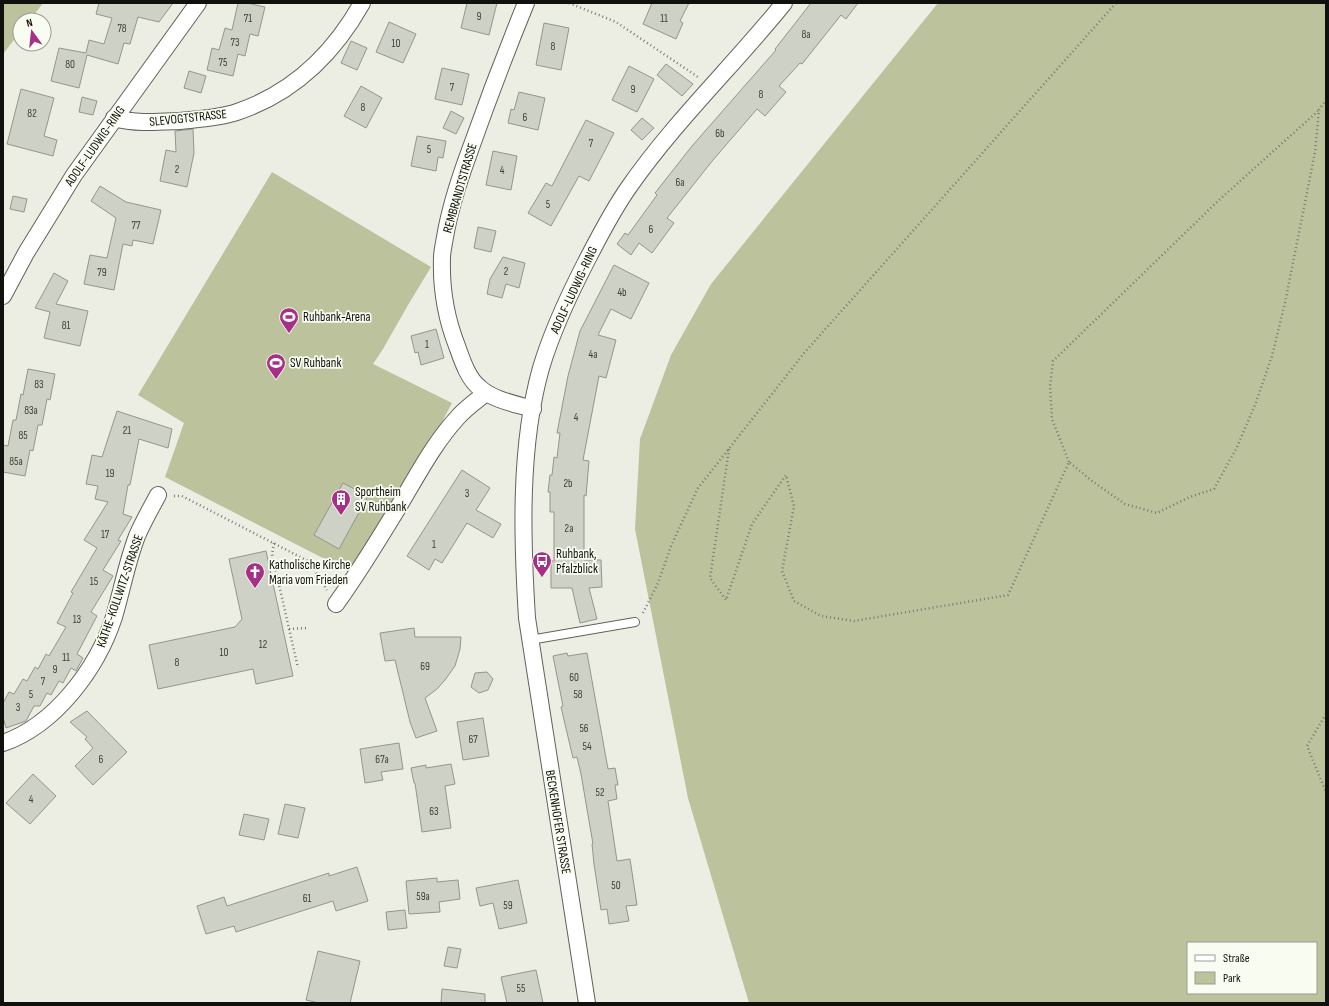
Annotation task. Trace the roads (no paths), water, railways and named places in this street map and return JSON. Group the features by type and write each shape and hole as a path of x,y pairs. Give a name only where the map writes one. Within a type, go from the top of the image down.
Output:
{"street":[{"name":"ADOLF-LUDWIG-RING","path":"3,296 26,253 74,175 198,3"},
{"name":"SLEVOGTSTRASSE","path":"114,118 128,122 142,123 190,120 217,117 261,103 284,90 303,76 324,57 340,37 362,3"},
{"name":"REMBRANDTSTRASSE","path":"526,3 481,119 454,200 442,256 442,283 446,311 452,333 461,359 470,376 478,387 486,393 533,409"},
{"name":"ADOLF-LUDWIG-RING","path":"530,640 527,618 525,578 525,483 533,409 541,369 558,319 602,230 633,181 661,146 712,86 734,63 784,3"},
{"path":"336,604 357,574 430,454 444,434 472,403 486,393"},
{"name":"KÄTHE-KOLLWITZ-STRASSE","path":"3,743 33,729 50,714 68,697 95,660 104,643 113,618 138,535 158,495"},
{"name":"BECKENHOFER STRASSE","path":"530,640 587,1003"}],"lane":[{"path":"530,640 635,622"}],"place":[{"name":"Ruhbank-Arena","path":"289,334"},
{"name":"SV Ruhbank","path":"276,380"},
{"name":"Sportheim SV Ruhbank","path":"341,516"},
{"name":"Ruhbank, Pfalzblick","path":"542,578"},
{"name":"Katholische Kirche Maria vom Frieden","path":"255,589"}]}
